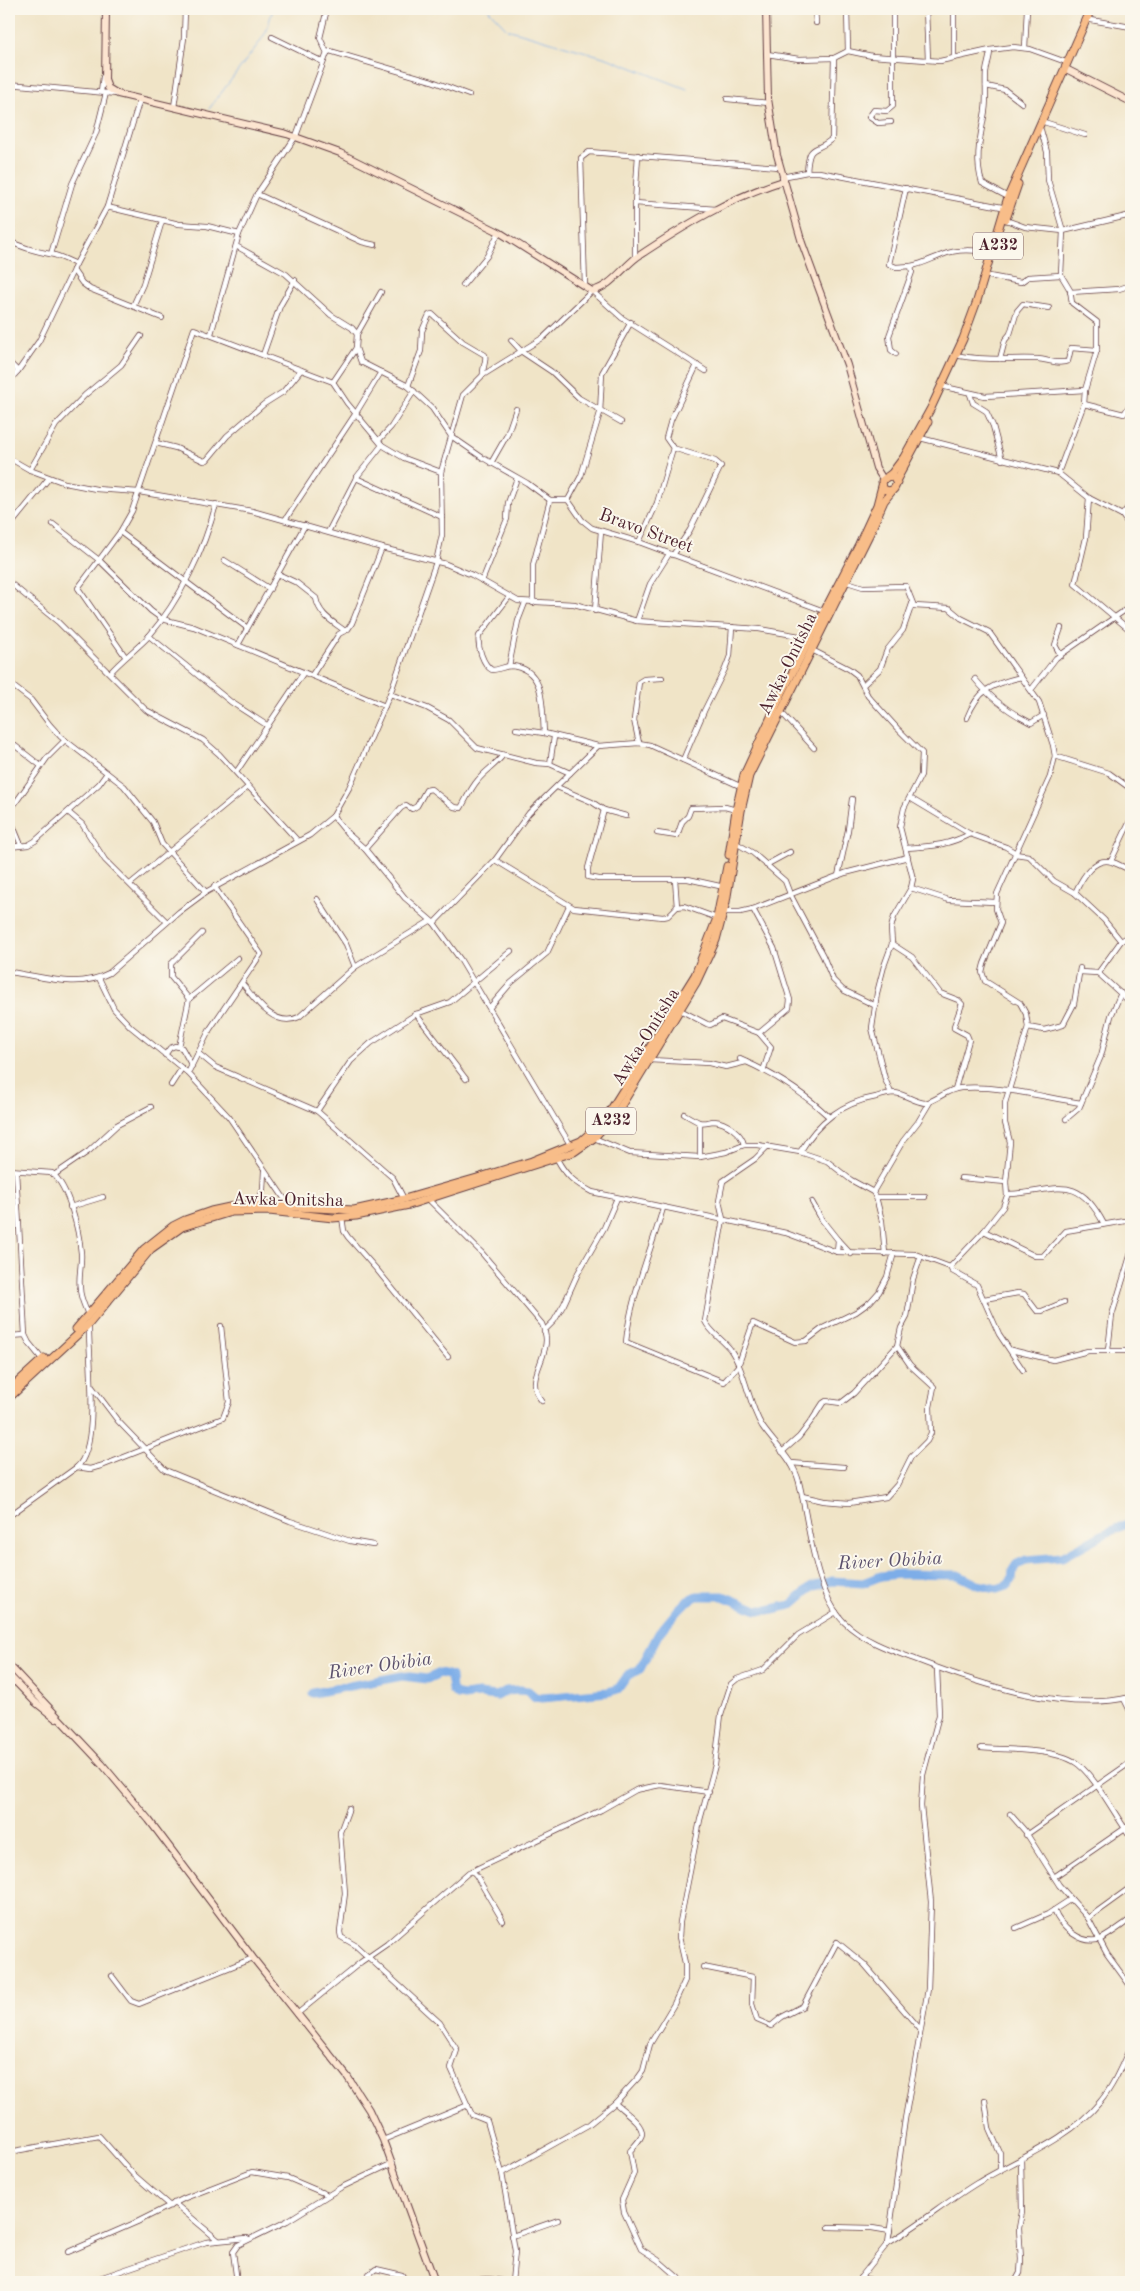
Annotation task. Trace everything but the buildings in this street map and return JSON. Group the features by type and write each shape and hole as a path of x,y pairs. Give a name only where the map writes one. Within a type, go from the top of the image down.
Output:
{"main road":[{"path":"106,9 104,73 108,88 118,94 296,136 369,166 499,232 592,291 601,288 635,259 718,209 782,179"},
{"path":"766,9 769,103 782,179 802,243 847,365 874,461 884,481 886,491 892,491"},
{"name":"A232","path":"884,481 904,457 956,354 972,315 990,254 1007,208 1090,9"},
{"name":"A232","path":"892,491 896,488 896,481 920,438 976,319 1006,220 1008,197 1067,66 1096,9"},
{"path":"1067,66 1131,102"},
{"path":"884,481 896,481"},
{"name":"Awka-Onitsha","path":"9,1398 89,1320 134,1259 162,1233 185,1220 227,1207 354,1210 404,1199 572,1149 594,1138 618,1111 703,972 716,940 724,912 744,787 812,650 814,638 824,611 844,581 877,506 884,481"},
{"name":"Awka-Onitsha","path":"254,1208 342,1218 388,1210 557,1159 589,1135 610,1110 695,975 717,918 724,887 736,810 760,741 882,506 892,491"},
{"name":"Awka-Onitsha","path":"9,1390 42,1359 89,1320"},
{"path":"9,1665 65,1725 148,1820 253,1958 347,2076 369,2110 383,2140 434,2280"},
{"path":"11,1678 41,1707 65,1725"}],"street":[{"path":"174,107 184,38 185,9"},
{"path":"211,334 239,234 257,194 296,136 327,53 320,38 327,9"},
{"path":"815,9 816,23"},
{"path":"847,9 848,51"},
{"path":"891,122 878,123 869,117 874,110 887,111 893,106 893,9"},
{"path":"926,9 928,60"},
{"path":"954,9 954,57"},
{"path":"1025,48 1028,9"},
{"path":"1091,20 1131,28"},
{"path":"272,37 323,62"},
{"path":"767,54 799,59 834,58 848,51 872,56 940,61 990,50 1025,48 1067,66"},
{"path":"990,50 985,108 977,152 979,173 982,183 1008,197"},
{"path":"327,53 330,51 432,81 469,95"},
{"path":"807,172 808,158 812,150 832,139 834,58"},
{"path":"51,254 72,184 96,134 104,92 104,73"},
{"path":"9,84 118,94"},
{"path":"986,86 1005,90 1022,103"},
{"path":"9,381 18,371 38,340 106,207 140,99"},
{"path":"727,99 769,103"},
{"path":"1044,122 1085,135"},
{"path":"1041,130 1048,159 1048,180 1063,231 1061,275 1070,292 1072,303 1096,322 1097,350 1085,390 1084,404 1058,473"},
{"path":"585,286 582,155 589,152 779,167"},
{"path":"635,259 635,203 638,155"},
{"path":"782,179 807,172 906,188 1007,208"},
{"path":"906,188 889,264 896,267 911,266 930,261 943,254 972,250 990,254"},
{"path":"257,194 362,242 375,245"},
{"path":"635,203 718,209"},
{"path":"106,207 162,220 220,228 239,234"},
{"path":"1006,220 1024,227 1063,231 1131,214"},
{"path":"134,306 146,275 162,220"},
{"path":"463,285 483,262 499,232"},
{"path":"9,240 35,252 51,254 76,264"},
{"path":"236,246 295,280 331,315 352,328 357,334"},
{"path":"896,354 891,350 889,336 910,280 911,266"},
{"path":"73,270 82,283 90,289 162,318"},
{"path":"989,276 1021,282 1028,277 1061,275"},
{"path":"263,355 280,306 295,280"},
{"path":"1070,292 1119,290 1131,286"},
{"path":"9,972 64,981 99,978 108,973 167,922 214,886 315,831 333,816 349,788 390,694 436,562 440,548 442,517 441,472 463,395 483,375 522,352 556,327 592,291 622,318 706,371"},
{"path":"381,292 357,334 356,348 364,365 408,386 432,408 451,436 550,500 568,500 581,476 600,408 602,373 630,322"},
{"path":"1000,359 1005,340 1010,334 1023,304 1049,308"},
{"path":"408,386 421,351 424,326 429,315 432,314 463,342 485,355 486,359 482,367 483,375"},
{"path":"125,656 78,590 120,532 132,510 193,331 197,329 211,334 333,382 382,445 404,458 441,472"},
{"path":"30,470 56,424 85,395 121,365 141,336"},
{"path":"511,340 522,352 552,372 579,398 600,408 621,422"},
{"path":"333,382 356,348"},
{"path":"960,356 978,360 1039,359 1063,363 1068,361 1071,348 1097,350"},
{"path":"9,362 18,371"},
{"path":"637,621 650,584 690,530 721,466 715,461 674,448 666,438 666,434 697,365"},
{"path":"156,444 176,448 204,461 207,460 227,436 264,404 283,392 302,370"},
{"path":"285,520 381,372"},
{"path":"945,387 985,396 1053,390 1085,390"},
{"path":"379,440 391,427 414,391"},
{"path":"970,394 973,403 986,411 993,426 1002,460"},
{"path":"1084,404 1124,414 1131,406"},
{"path":"491,463 507,434 516,409"},
{"path":"920,438 1058,473 1089,498 1122,515 1131,528"},
{"path":"328,532 356,478 382,445"},
{"path":"639,542 656,503 674,448"},
{"path":"9,458 49,478 96,489 139,492 252,511 446,564 482,581 508,597 525,603 574,604 637,621 732,627 782,632 814,638"},
{"path":"9,527 49,478"},
{"path":"356,478 442,517"},
{"path":"482,581 507,519 508,503 517,478"},
{"path":"1089,498 1086,538 1074,584 1131,631"},
{"path":"533,603 533,565 550,500"},
{"name":"Bravo Street","path":"568,500 582,520 592,528 639,542 824,611"},
{"path":"110,673 125,656 149,636 186,582 216,504"},
{"path":"1122,515 1131,504"},
{"path":"53,524 98,560 150,611 162,619 194,627 385,706"},
{"path":"238,645 246,627 270,589 305,525"},
{"path":"595,611 601,531"},
{"path":"120,532 246,627"},
{"path":"312,675 340,634 352,623 382,548"},
{"path":"224,560 270,589"},
{"path":"278,574 297,583 316,598 316,605 324,616 345,631"},
{"path":"844,581 863,587 906,586 909,590 912,604 903,630 887,650 880,669 863,686"},
{"path":"9,582 42,608 146,710 204,740 237,771 248,787 297,840"},
{"path":"508,597 484,628 478,640 488,668 495,670 509,666 522,668 537,679 540,687 544,733"},
{"path":"509,666 514,637 525,603"},
{"path":"912,604 917,607 949,608 961,618 989,632 1031,690 1044,715 1055,756 1050,777 997,894 995,902 1001,923 984,964 983,977 985,981 1020,1003 1026,1014 1028,1027 1008,1091 1004,1112 1010,1151 1006,1182 1007,1194 1003,1207 984,1231 950,1267"},
{"path":"1031,690 1056,658 1131,606"},
{"path":"683,760 730,656 732,627"},
{"path":"1061,628 1055,645 1061,656"},
{"path":"149,636 231,702 268,726"},
{"path":"812,650 849,668 857,675 868,696 922,752 921,775 904,808 900,827 913,879 911,888 894,917 891,928 892,944 884,966 876,1006 873,1036 891,1093"},
{"path":"237,771 304,672"},
{"path":"967,718 971,708 984,690 1001,682 1021,677"},
{"path":"639,744 634,720 639,682 644,679 662,678"},
{"path":"975,679 999,704 1031,723 1044,715"},
{"path":"9,683 31,700 50,726 65,740 124,786 143,808 162,844 206,892"},
{"path":"390,694 427,708 449,720 477,748 536,763 550,764 570,773"},
{"path":"781,712 814,748"},
{"path":"516,729 544,733 598,746 650,745 744,787"},
{"path":"550,764 554,736"},
{"path":"21,845 9,814 41,766 65,740"},
{"path":"9,741 41,766"},
{"path":"242,983 264,1010 283,1020 290,1021 306,1011 355,967 432,922 495,860 529,813 598,746"},
{"path":"365,849 401,808 406,805 412,809 417,806 426,790 431,789 454,807 461,808 478,780 488,769 494,767 504,755"},
{"path":"1055,756 1109,773 1131,788"},
{"path":"9,847 28,845 35,841 99,784 107,773"},
{"path":"130,884 248,787"},
{"path":"557,787 592,802 604,810 626,816"},
{"path":"910,798 970,834 1006,847 1016,853 1029,856 1054,881 1075,894 1104,920 1122,942"},
{"path":"838,876 848,830 852,799"},
{"path":"657,833 677,836 682,822 688,816 691,808 725,808 736,810"},
{"path":"604,810 588,868 588,877 599,879 696,880 724,887"},
{"path":"68,812 82,824 105,860 167,922"},
{"path":"333,816 347,833 365,849 389,880 432,922 474,980 572,1149"},
{"path":"1111,861 1131,819"},
{"path":"906,848 938,846 953,842 970,834"},
{"path":"736,843 753,852 785,881 833,980 844,990 876,1006"},
{"path":"766,864 790,852"},
{"path":"724,912 753,910 845,873 908,857"},
{"path":"495,860 569,906 594,912 663,917 668,916 676,907 684,906 717,918"},
{"path":"1075,894 1085,874 1091,868 1111,861 1131,870"},
{"path":"675,879 676,907"},
{"path":"188,1073 228,1001 260,957 260,952 214,886"},
{"path":"911,888 949,900 995,902"},
{"path":"317,900 346,944 355,967"},
{"path":"490,1007 512,983 547,954 569,906"},
{"path":"753,910 774,948 790,1000 789,1008 760,1033"},
{"path":"189,999 171,977 170,964 202,933"},
{"path":"1098,973 1122,942 1131,935"},
{"path":"892,944 912,957 940,993 958,1000 962,1004 954,1028 968,1035 970,1040 964,1054 955,1089"},
{"path":"317,1111 351,1061 371,1044 416,1014 450,1002 511,951"},
{"path":"178,1047 189,999 238,958"},
{"path":"1028,1027 1044,1030 1063,1025 1074,1004 1080,970 1098,973 1131,1003"},
{"path":"99,978 114,1009 131,1027 188,1073 238,1128 264,1170 296,1214"},
{"path":"1066,1119 1076,1112 1081,1103 1101,1056 1107,1027 1121,994"},
{"path":"680,1010 710,1025 722,1019 760,1033 771,1047 763,1071"},
{"path":"416,1014 466,1079"},
{"path":"165,1055 170,1048 182,1048 192,1066"},
{"path":"198,1053 214,1066 317,1111 393,1178 404,1199"},
{"path":"740,1059 812,1101 828,1116"},
{"path":"649,1060 709,1063 726,1067 746,1062"},
{"path":"171,1085 182,1068"},
{"path":"800,1152 809,1136 828,1116 855,1101 891,1093 898,1093 921,1103 930,1102 955,1089 974,1088 1008,1091 1081,1103"},
{"path":"873,1192 903,1141 918,1122 930,1102"},
{"path":"54,1175 89,1152 117,1125 151,1107"},
{"path":"684,1114 700,1123 715,1121 725,1124 736,1131 744,1145"},
{"path":"700,1123 700,1157"},
{"path":"594,1138 630,1153 700,1157 726,1152 744,1145 768,1146 800,1152 826,1161 851,1180 873,1192 882,1222 885,1254"},
{"path":"768,1146 755,1159 723,1180 719,1201 723,1219 704,1321 730,1349 761,1424 791,1463 796,1473 807,1528 825,1589 836,1612 844,1622 860,1634 892,1650 937,1668 1006,1690 1039,1697 1087,1701 1131,1697"},
{"path":"557,1159 567,1175 578,1185 592,1192 804,1238 837,1252 851,1254 894,1253 921,1256 950,1267 952,1271 977,1285 999,1334 1023,1370"},
{"path":"9,1170 44,1171 54,1175 62,1185 70,1207 81,1253 81,1298 89,1320 88,1355 92,1388 88,1447 85,1457 77,1467 9,1516"},
{"path":"254,1208 263,1190 264,1170"},
{"path":"16,1171 26,1335 29,1343 42,1359"},
{"path":"961,1178 1006,1182"},
{"path":"1007,1194 1021,1194 1051,1188 1067,1189 1089,1199 1104,1224"},
{"path":"70,1207 104,1197"},
{"path":"876,1197 925,1197"},
{"path":"544,1331 554,1321 564,1304 578,1273 604,1228 617,1198"},
{"path":"428,1199 443,1216 461,1230 535,1315 546,1338 534,1385 536,1395 542,1401"},
{"path":"812,1202 822,1220 851,1254"},
{"path":"663,1208 639,1286 627,1330 626,1342 724,1382 738,1366 753,1323 795,1342 806,1341 823,1328 856,1312 870,1302 883,1285 894,1253"},
{"path":"342,1218 344,1231 348,1237 448,1357"},
{"path":"984,1231 1035,1256 1042,1256 1066,1231 1131,1220"},
{"path":"837,1252 838,1240"},
{"path":"1108,1350 1112,1315 1131,1253"},
{"path":"782,1452 799,1437 823,1403 826,1401 841,1404 874,1373 897,1346 901,1328 907,1317 913,1279 921,1256"},
{"path":"984,1300 1018,1293 1024,1294 1037,1311 1042,1311 1064,1302"},
{"path":"77,1467 90,1469 104,1465 223,1418 229,1402 221,1326"},
{"path":"9,1336 26,1335"},
{"path":"802,1496 824,1501 849,1503 886,1497 897,1485 912,1457 927,1441 931,1433 930,1407 934,1387 910,1365 897,1346"},
{"path":"1011,1350 1042,1355 1054,1360 1088,1351 1131,1351"},
{"path":"92,1388 144,1450 165,1470 290,1521 350,1541 373,1545"},
{"path":"791,1463 844,1467"},
{"path":"502,2173 588,2125 615,2103 643,2071 650,2044 674,2004 685,1980 685,1963 679,1937 680,1922 700,1820 715,1765 721,1715 731,1684 736,1679 764,1670 798,1635 836,1612"},
{"path":"888,2243 905,2119 928,1989 931,1902 922,1821 922,1790 923,1775 938,1715 937,1668"},
{"path":"9,1687 11,1678"},
{"path":"1124,1699 1131,1713"},
{"path":"980,1748 1033,1752 1070,1759 1079,1765 1096,1786 1131,1837"},
{"path":"1026,1835 1131,1762"},
{"path":"297,2014 387,1944 464,1874 601,1810 636,1790 660,1785 709,1792"},
{"path":"350,1808 340,1832 345,1893 341,1937 355,1945 428,2011 445,2030 457,2050 451,2068 472,2114 487,2121 502,2173 515,2263 511,2282 488,2279 452,2282"},
{"path":"1010,1814 1054,1877 1088,1918 1107,1954 1131,1988"},
{"path":"1054,1877 1131,1824"},
{"path":"472,1871 503,1921"},
{"path":"1088,1918 1131,1887"},
{"path":"1016,1928 1054,1910 1071,1898"},
{"path":"1054,1910 1056,1917 1075,1936 1081,1938 1099,1940 1131,1919"},
{"path":"703,1967 753,1977 752,2004 757,2020 771,2026 782,2017 803,2006 837,1942 864,1964 920,2029"},
{"path":"112,1976 131,2001 139,2004 253,1958"},
{"path":"858,2280 888,2243 920,2225 954,2198 1050,2143 1100,2103 1114,2082 1130,2049"},
{"path":"985,2100 989,2128 1000,2153 1000,2171"},
{"path":"615,2103 638,2124 642,2132 641,2137 630,2151 634,2173 622,2200 624,2212 641,2248 683,2282"},
{"path":"383,2140 468,2105"},
{"path":"9,2152 99,2136 133,2174 218,2240"},
{"path":"1015,2282 1020,2273 1021,2259 1019,2228 1022,2212 1021,2159"},
{"path":"237,2282 233,2252 238,2245 287,2221 328,2195 392,2164"},
{"path":"68,2252 172,2205 252,2172 288,2178 328,2195"},
{"path":"512,2236 558,2220"},
{"path":"829,2227 872,2228 890,2231"},
{"path":"88,2282 206,2242 251,2238"},
{"path":"365,2282 369,2274 376,2269 402,2275 406,2282"},
{"path":"421,2282 434,2280"},
{"path":"858,2280 870,2280 871,2282"}],"waterway":[{"path":"209,109 259,43 266,32 273,9"},
{"path":"488,9 507,29 607,58 687,89"},
{"name":"River Obibia","path":"313,1693 402,1676 427,1679 440,1673 451,1676 452,1690 458,1695 464,1696 479,1694 497,1696 506,1691 520,1690 528,1691 535,1697 542,1698 608,1692 618,1689 628,1675 640,1669 659,1633 686,1602 697,1596 723,1596 757,1610 768,1610 791,1605 812,1587 832,1581 863,1583 881,1576 899,1574 958,1575 978,1585 997,1589 1006,1586 1012,1580 1013,1570 1017,1564 1026,1560 1062,1557 1102,1535 1131,1522"}]}
